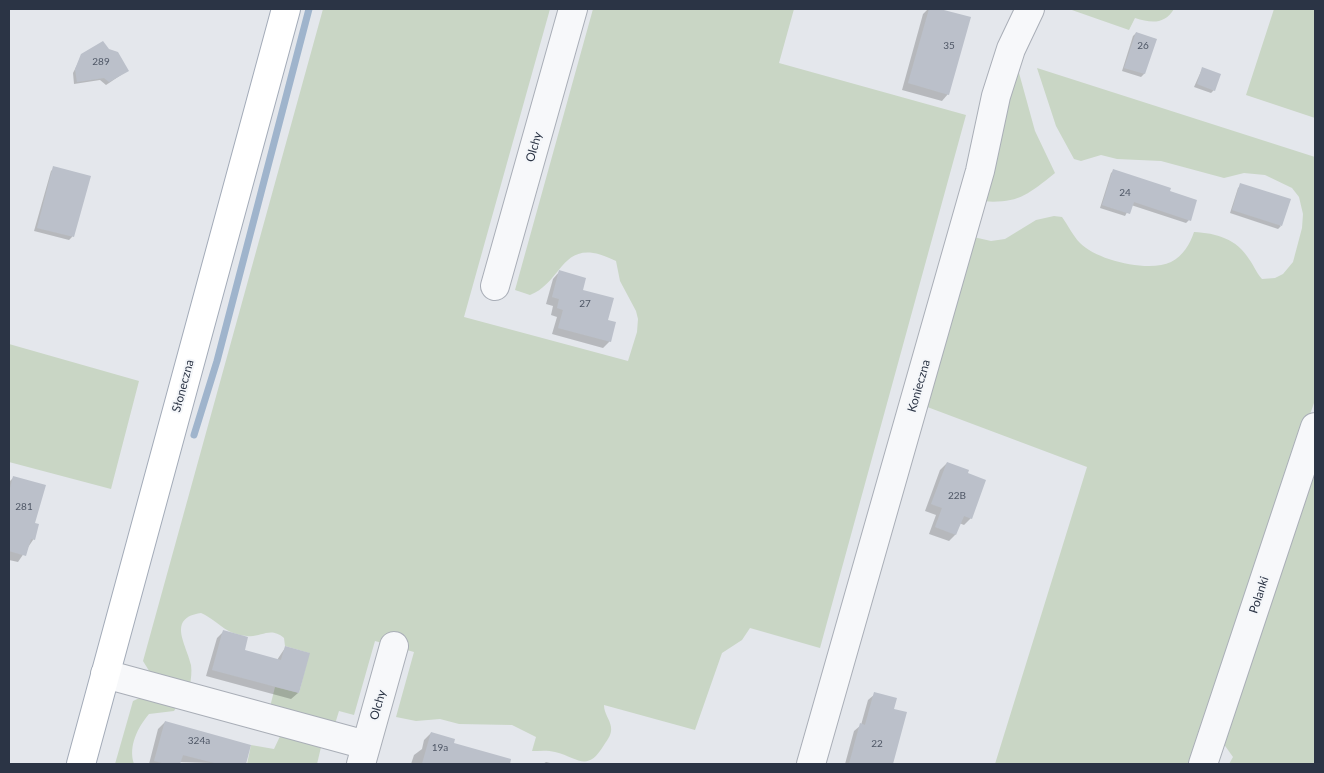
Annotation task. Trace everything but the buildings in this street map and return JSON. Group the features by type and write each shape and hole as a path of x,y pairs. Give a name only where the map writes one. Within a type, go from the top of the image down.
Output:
{"main road":[{"name":"Słoneczna","path":"80,764 286,9"}],"street":[{"name":"Olchy","path":"495,286 573,9"},
{"name":"Konieczna","path":"810,764 980,171 996,96 1011,49 1030,9"},
{"name":"Polanki","path":"1203,764 1315,426"},
{"name":"Olchy","path":"364,754 394,646"},
{"path":"105,674 364,754"}],"green space":[{"path":"323,9 550,9 464,317 628,361 637,332 638,319 636,311 620,281 616,261 598,254 584,253 574,256 566,262 550,280 530,295 515,290 593,9 794,9 779,63 966,115 820,648 750,628 742,640 722,653 695,730 604,705 610,724 610,734 593,759 582,761 552,751 532,751 536,737 512,725 459,724 440,719 416,721 396,717 414,652 375,641 354,715 339,711 335,724 270,707 275,687 299,693 309,653 285,646 284,638 274,633 247,636 233,633 201,613 190,616 184,620 181,626 183,641 191,665 190,685 151,674 143,661"},
{"path":"1069,9 1174,9 1166,18 1157,21 1152,22 1135,18 1129,30"},
{"path":"1274,9 1315,9 1315,118 1246,95"},
{"path":"1016,62 1035,131 1055,173 1036,188 1012,200 978,201"},
{"path":"1037,68 1315,157 1315,400 1190,764 995,764 1087,467 922,405 969,236 991,241 1005,239 1036,220 1054,216 1062,217 1077,240 1098,255 1123,263 1150,266 1171,262 1186,249 1194,232 1202,233 1225,238 1238,246 1262,279 1275,278 1283,274 1293,262 1302,228 1303,214 1299,197 1292,188 1265,175 1244,173 1224,178 1161,161 1117,159 1101,155 1081,161 1074,159 1056,126"},
{"path":"9,344 139,381 111,489 9,462"},
{"path":"1315,447 1315,764 1229,764 1233,757 1218,736"},
{"path":"148,694 179,703 174,711 149,714 145,719 133,744 132,757 134,764 115,764 133,701"},
{"path":"282,732 322,743 317,764 247,764 251,745 274,749"}],"waterway":[{"path":"194,435 217,361 309,9"}]}
